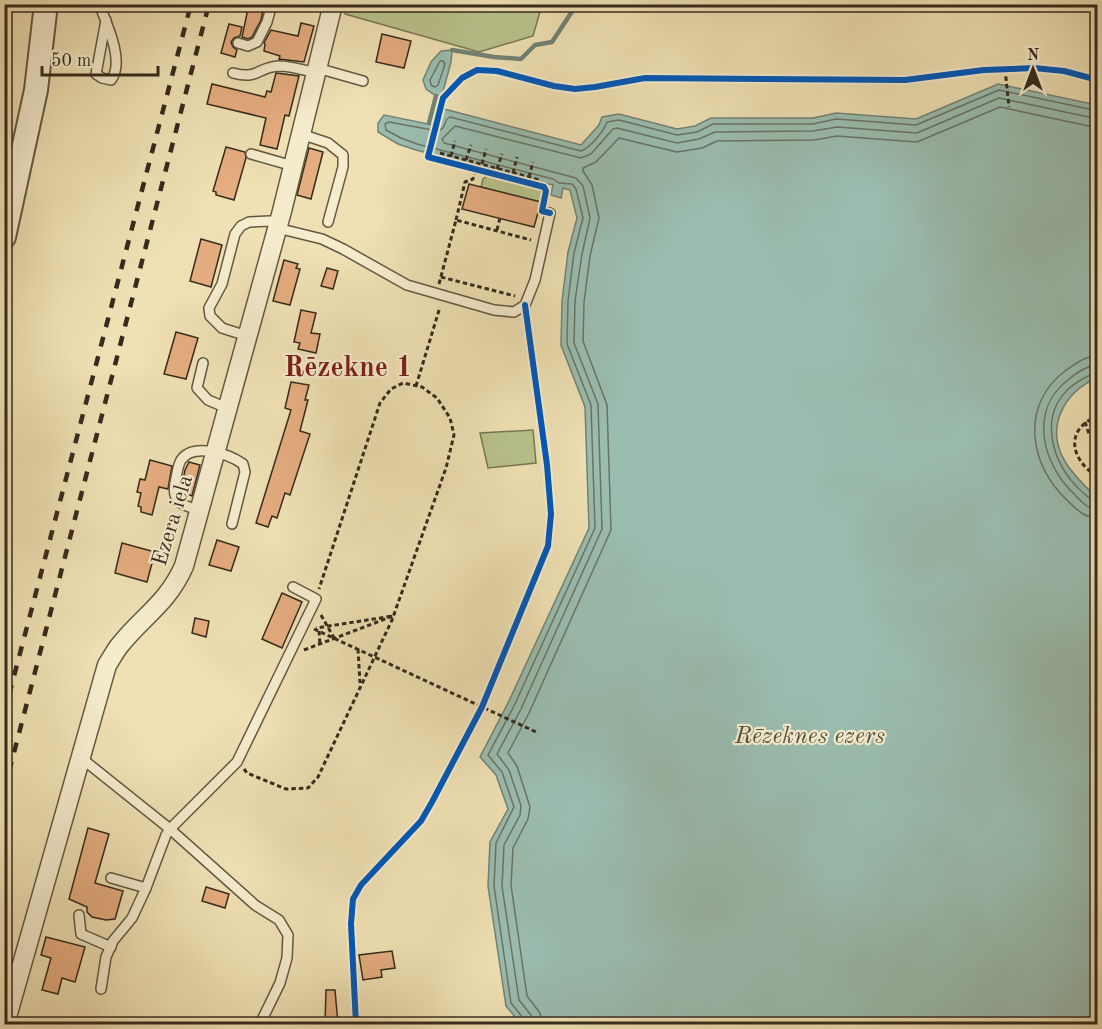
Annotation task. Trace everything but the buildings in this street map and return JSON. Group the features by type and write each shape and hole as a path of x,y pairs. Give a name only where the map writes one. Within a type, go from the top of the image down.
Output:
{"street":[{"path":"4,237 36,90 46,4"},
{"name":"Ezera iela","path":"5,1024 107,665 119,646 168,596 184,566 278,225 333,4"}],"lane":[{"path":"99,4 106,20 115,50 116,74 111,80 96,74 106,20"},
{"path":"238,43 248,46 257,42 267,22 272,4"},
{"path":"233,73 246,77 277,66 316,70 363,81"},
{"path":"301,134 328,143 343,155 343,167 328,222"},
{"path":"251,154 293,166"},
{"path":"247,336 222,328 210,316 209,308 222,284 235,234 241,225 249,222 270,221 322,239 407,285 494,310 514,312 525,305 535,280 550,213"},
{"path":"203,363 196,388 208,400 227,408"},
{"path":"200,510 184,506 174,496 173,489 180,461 187,454 199,451 238,460 243,464 245,472 232,524"},
{"path":"101,990 106,957 132,918 170,829 237,762 289,656 316,599 293,587"},
{"path":"80,756 170,829 255,905 279,920 288,935 287,958 280,983 260,1024"},
{"path":"111,878 146,888"},
{"path":"80,915 81,934 111,947"}],"path":[{"path":"1005,69 1009,107"},
{"path":"995,70 1015,69"},
{"path":"451,156 454,141"},
{"path":"466,160 471,145"},
{"path":"482,164 486,149"},
{"path":"497,168 502,154"},
{"path":"439,156 451,156 540,180"},
{"path":"439,156 476,169 544,187"},
{"path":"513,173 517,157"},
{"path":"529,177 532,162"},
{"path":"416,386 440,295 441,277 465,182 473,179 476,169"},
{"path":"497,230 500,218"},
{"path":"456,220 535,240 533,248"},
{"path":"441,277 514,296 519,290"},
{"path":"237,762 247,773 286,789 308,788 318,777 393,616 446,468 454,435 450,418 437,398 422,387 403,383 391,389 380,403 318,590"},
{"path":"1085,414 1089,434 1098,445"},
{"path":"1098,416 1080,425 1074,437 1074,447 1084,465 1098,477"},
{"path":"1085,422 1098,438"},
{"path":"320,645 318,610 335,639"},
{"path":"319,629 393,616"},
{"path":"289,656 393,616"},
{"path":"319,629 335,639 536,732"},
{"path":"358,649 360,686"},
{"path":"477,718 486,696"}],"green space":[{"path":"348,4 542,5 533,36 479,52 345,14"},
{"path":"489,175 538,188 543,193 541,202 481,187 483,179"},
{"path":"533,430 536,463 488,468 480,433"}],"water":[{"path":"452,50 442,95 436,96 426,89 423,80 431,62 441,51"},
{"name":"Rēzeknes ezers","path":"998,84 1097,105 1097,378 1075,392 1067,402 1057,424 1057,437 1066,463 1097,498 1097,1024 521,1024 506,1006 488,886 490,842 508,809 496,775 480,757 508,703 589,528 585,407 561,345 562,301 568,252 577,218 570,190 563,188 561,198 551,195 553,185 398,144 378,132 378,123 384,115 438,126 444,109 581,145 599,125 602,117 619,114 677,129 695,126 711,118 813,118 836,113 916,119"}],"waterway":[{"path":"452,50 521,59 535,45 552,42 577,4"},
{"path":"429,123 436,96"}],"railway":[{"path":"4,714 191,4"},
{"path":"4,791 209,4"}],"cycle path":[{"path":"550,213 542,211 546,191 544,187 428,157 443,98 462,78 477,70 497,71 575,89 645,78 905,80 984,70 1034,68 1064,71 1098,80"},
{"path":"356,1024 351,924 353,899 361,885 421,821 432,802 482,707 548,546 551,514 547,465 525,305"}],"district":[{"name":"Rēzekne 1","path":"348,366"}]}
